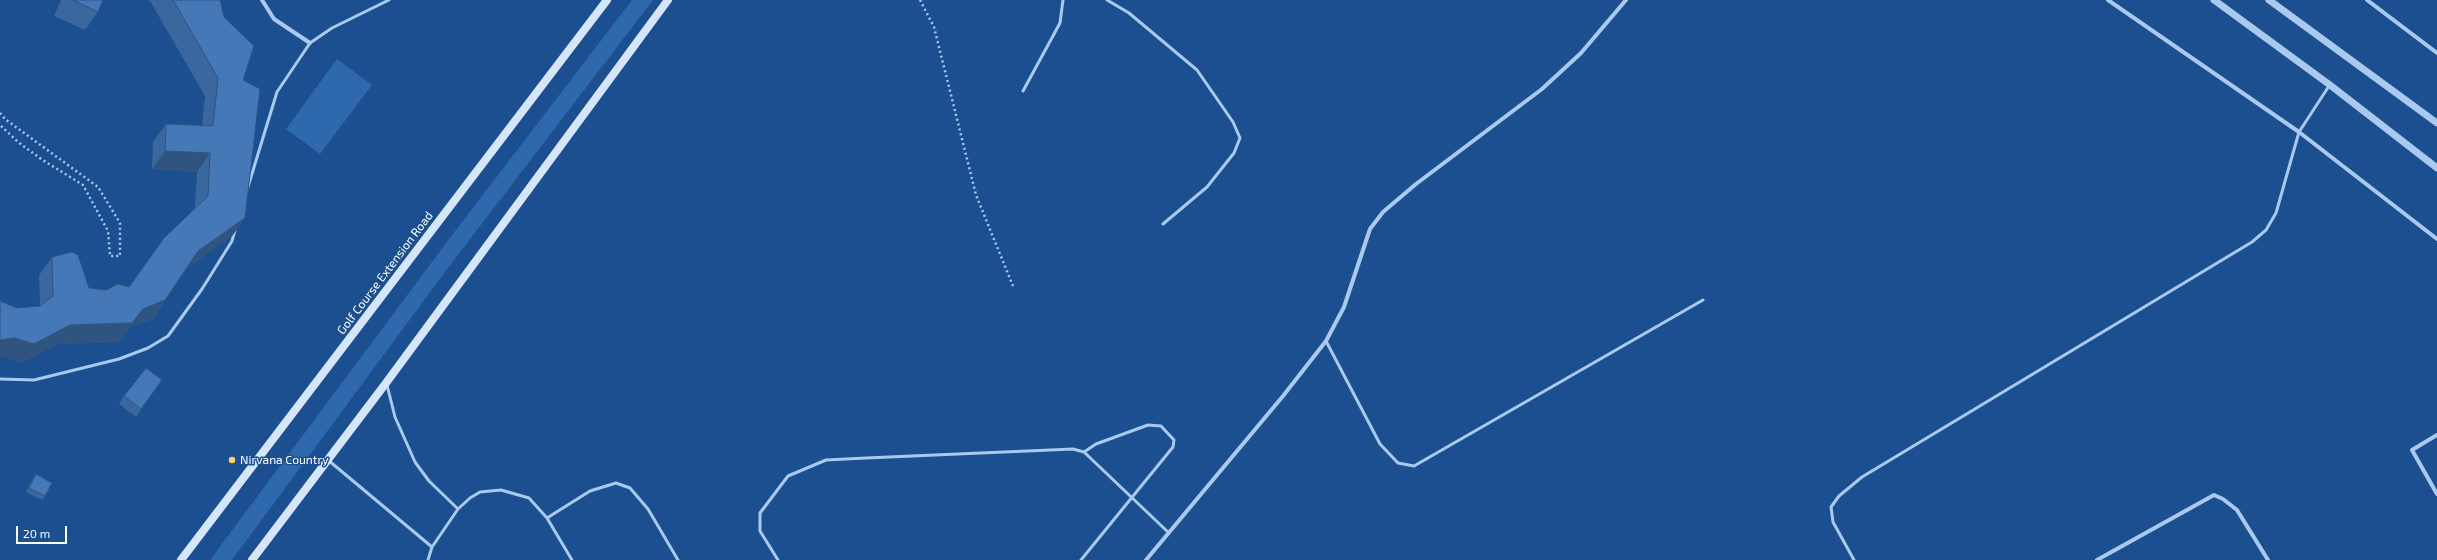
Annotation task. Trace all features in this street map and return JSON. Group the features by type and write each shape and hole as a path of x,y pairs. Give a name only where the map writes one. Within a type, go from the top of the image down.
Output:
{"main road":[{"name":"Golf Course Extension Road","path":"182,560 608,0"},
{"path":"252,560 386,383 668,0"}],"street":[{"path":"262,0 274,19 310,43"},
{"path":"1146,560 1283,396 1326,341 1344,307 1370,228 1383,212 1416,184 1445,164 1542,89 1581,53 1626,0"},
{"path":"2108,0 2299,132 2437,239"},
{"path":"2214,0 2330,85 2437,168"},
{"path":"2269,0 2437,123"},
{"path":"2366,0 2437,53"},
{"path":"2437,435 2412,450 2437,494"},
{"path":"2097,560 2214,495 2223,499 2237,510 2268,560"}],"lane":[{"path":"245,196 277,92 310,43 332,28 390,0"},
{"path":"1023,91 1060,23 1063,0"},
{"path":"1107,0 1129,13 1197,70 1230,116 1240,138 1234,153 1207,187 1163,224"},
{"path":"1854,560 1833,522 1831,508 1839,496 1862,477 2252,242 2266,230 2276,213 2299,132 2330,85"},
{"path":"0,380 34,380 119,359 148,348 168,336 202,289 232,241 236,226"},
{"path":"1326,341 1380,444 1398,463 1414,466 1703,300"},
{"path":"386,383 395,417 415,462 429,481 458,509"},
{"path":"1081,560 1173,447 1174,440 1161,426 1148,425 1096,444 1084,452"},
{"path":"778,560 760,532 760,513 788,476 826,460 1073,449 1084,452 1169,533"},
{"path":"328,460 432,547"},
{"path":"547,518 590,491 616,483 630,488 648,509 678,560"},
{"path":"428,560 432,547 458,509 480,492 501,490 530,498 547,518 572,560"}],"path":[{"path":"920,0 934,27 976,194 1013,286"},
{"path":"0,113 5,120 98,187 120,223 120,256 110,256 108,231 84,185 35,155 0,125"}],"shaded area":[{"path":"632,0 653,0 448,268 232,560 210,560 446,243"},
{"path":"337,59 372,85 320,154 286,129"}],"building":[{"path":"73,0 103,0 98,12"},
{"path":"173,0 220,0 224,17 254,46 243,80 260,89 245,218 198,251 165,300 143,309 132,323 70,325 34,344 15,338 0,340 0,301 17,308 40,306 53,296 52,257 72,252 78,255 89,288 106,290 118,284 129,287 164,238 208,196 210,153 165,151 166,124 213,126 218,78"},
{"path":"146,368 162,380 141,409 124,396"},
{"path":"36,474 52,483 45,496 29,488"}],"place":[{"name":"Nirvana Country","path":"232,460"}]}
